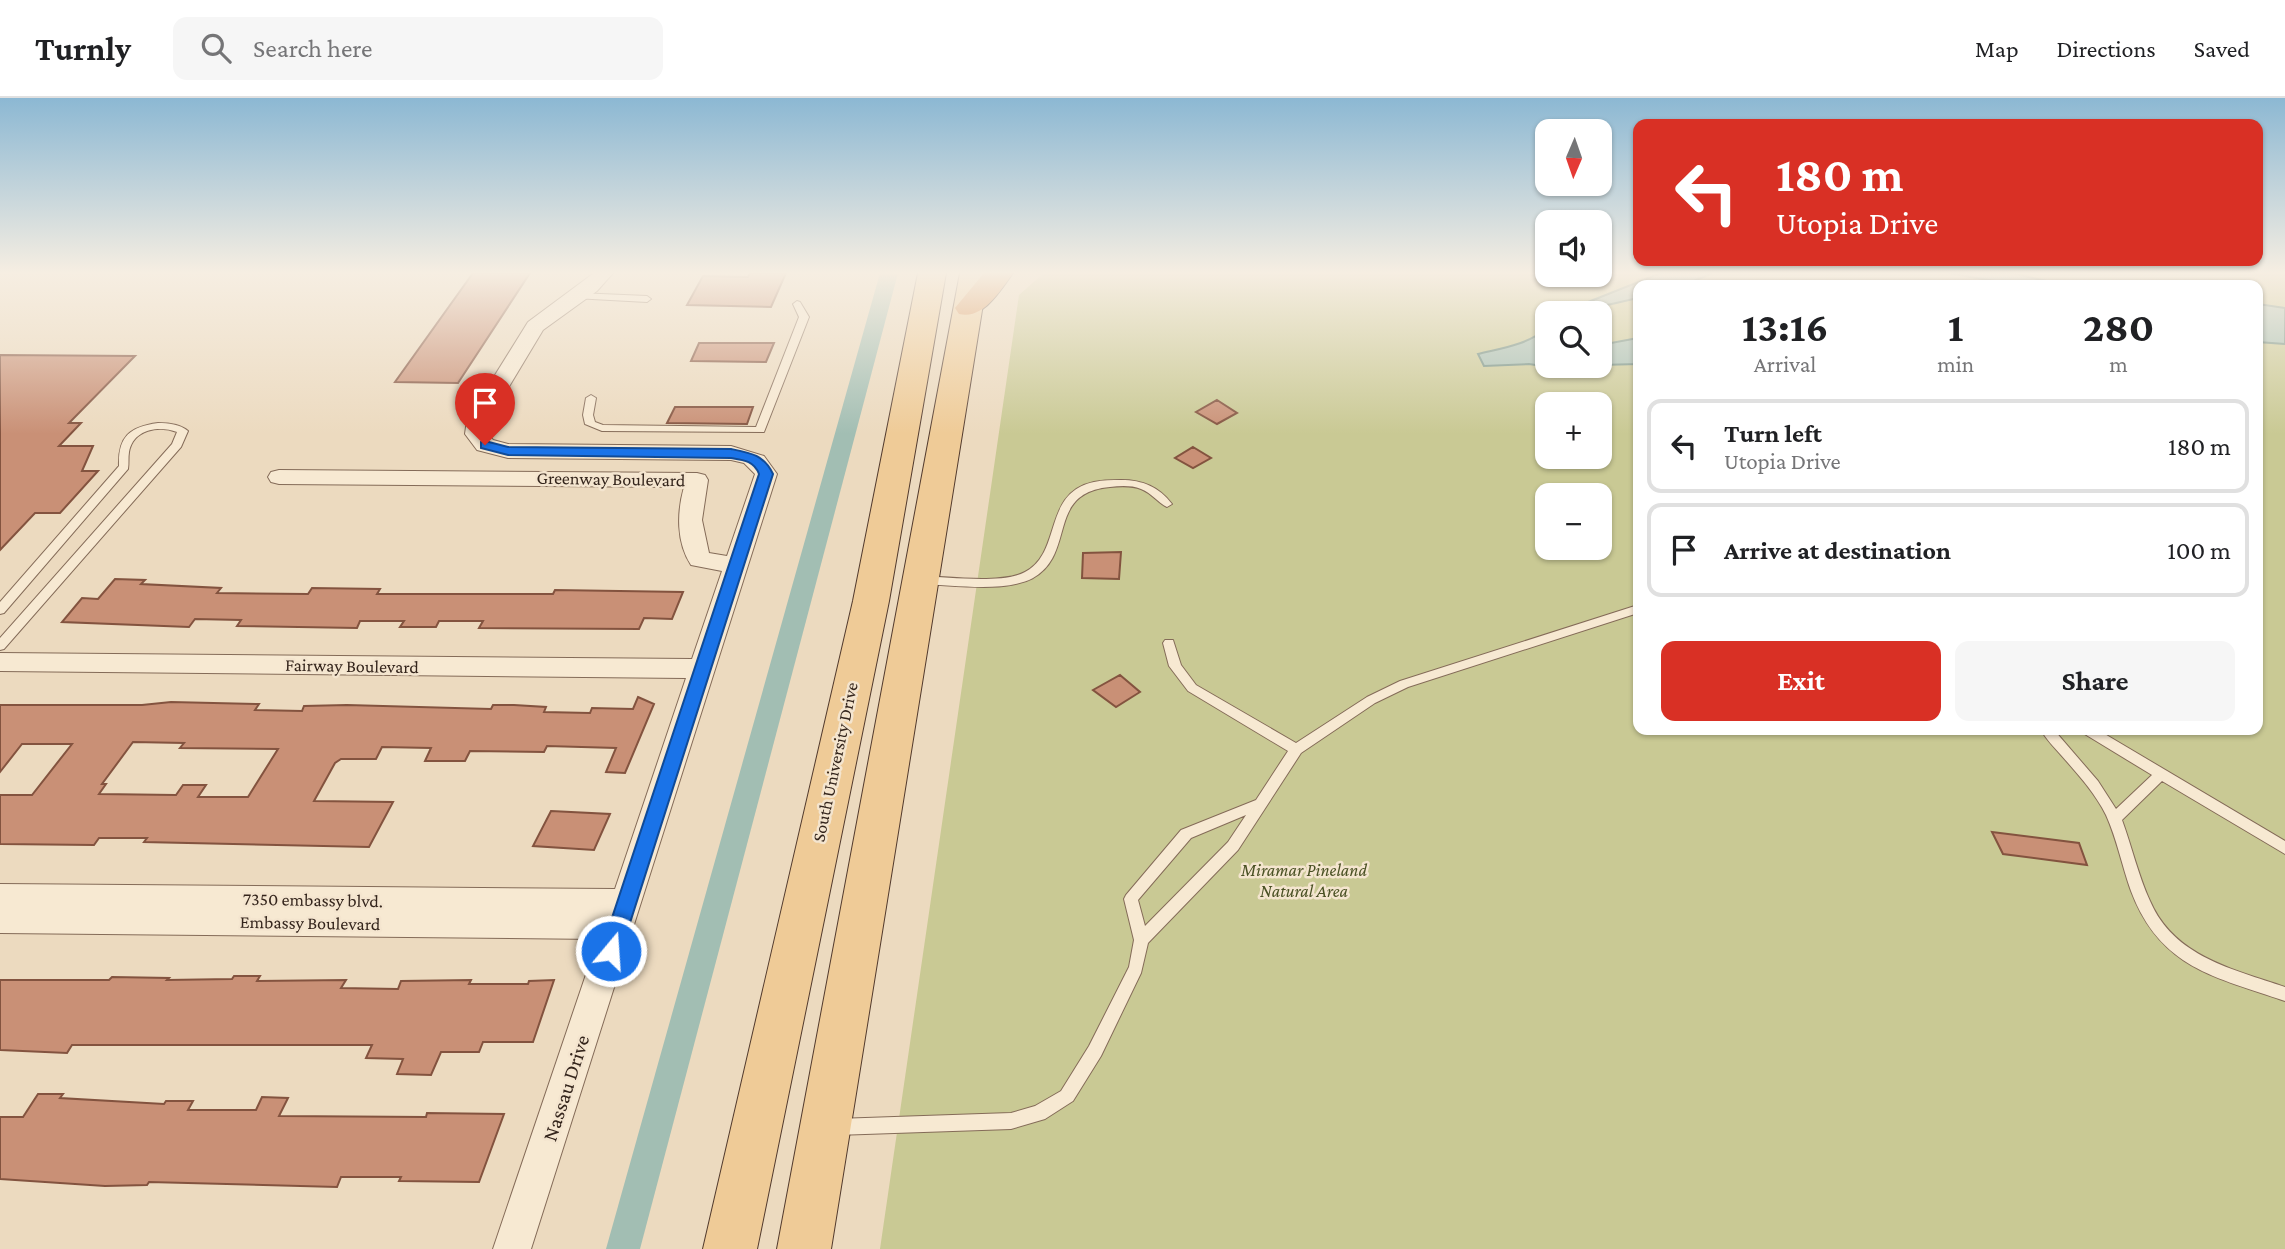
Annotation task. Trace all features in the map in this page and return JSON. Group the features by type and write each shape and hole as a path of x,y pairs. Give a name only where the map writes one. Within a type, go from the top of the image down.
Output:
{"main road":[{"name":"South University Drive","path":"730,1249 871,601 922,327"},
{"path":"804,1249 966,327"}],"street":[{"name":"Nassau Drive","path":"512,1249 766,474 762,464 750,457 731,453 508,451 485,445 476,434 478,421 535,327"},
{"name":"Greenway Boulevard","path":"279,477 697,480 690,505 690,533 699,559 737,566"},
{"name":"Fairway Boulevard","path":"0,662 704,669"},
{"name":"7350 embassy blvd.","path":"0,897 623,914"},
{"name":"Embassy Boulevard","path":"0,920 623,914"}],"lane":[{"path":"591,398 588,415 590,424 602,428 760,430 800,327"},
{"path":"0,610 124,467 124,449 129,439 149,426 164,425 183,431 177,445 0,646"},
{"path":"922,580 1005,581 1027,576 1041,567 1047,558 1062,509 1069,498 1086,488 1112,482 1134,483 1149,486 1167,504"},
{"path":"1141,940 1233,846 1296,749 1371,700 1404,684 1633,611"},
{"path":"1170,643 1175,666 1192,688 1296,749"},
{"path":"2051,735 2078,766 2114,819 2149,919 2168,939 2206,967 2285,994"},
{"path":"2096,735 2285,848"},
{"path":"2114,819 2161,774"},
{"path":"826,1127 1012,1121 1039,1113 1067,1096 1088,1062 1136,968 1141,940 1130,899 1186,834 1259,804"}],"green space":[{"name":"Miramar Pineland Natural Area","path":"1014,327 1535,327 1535,378 1612,378 1612,327 1633,327 1633,735 2263,735 2263,327 2285,327 2285,1249 880,1249"}],"shaded area":[{"path":"2263,327 2285,327 2285,344 2263,342"},
{"path":"1535,336 1535,365 1484,366 1478,354 1506,348"},
{"path":"1633,339 1633,364 1612,365 1612,343"}],"building":[{"path":"435,327 495,327 458,383 395,382"},
{"path":"699,343 774,343 766,362 691,361"},
{"path":"0,355 135,356 69,423 81,423 59,446 93,446 82,471 98,471 60,513 35,513 0,550"},
{"path":"1217,400 1237,413 1217,424 1196,412"},
{"path":"675,407 753,407 747,424 667,423"},
{"path":"1193,447 1211,458 1193,468 1175,458"},
{"path":"1121,552 1119,579 1082,578 1083,553"},
{"path":"115,579 145,580 141,584 221,588 217,593 308,594 312,588 380,589 377,594 553,594 555,590 683,592 672,619 644,618 639,629 479,628 483,621 439,621 436,627 400,627 404,621 360,621 357,628 237,626 241,620 195,619 189,627 62,622 82,598 98,599"},
{"path":"1120,675 1140,692 1116,707 1093,690"},
{"path":"638,697 654,704 625,773 606,772 616,748 547,746 544,752 470,751 465,761 425,761 431,748 382,747 376,759 341,759 335,763 314,801 393,802 369,847 144,842 147,838 99,838 94,845 0,844 0,795 32,795 72,744 22,744 0,772 0,705 142,705 171,702 259,704 255,710 302,711 304,706 491,709 493,705 514,705 546,707 544,712 590,713 592,708 633,709","holes":["133,742 184,743 180,748 278,749 248,797 198,797 206,785 183,785 176,795 99,794 106,784 102,784"]},
{"path":"551,811 610,814 594,850 533,846"},
{"path":"1992,832 2079,843 2087,865 2003,854"},
{"path":"234,976 260,976 257,981 346,980 341,988 398,989 401,981 471,980 469,984 528,984 529,981 554,980 533,1042 483,1042 479,1052 441,1052 431,1075 397,1074 403,1059 366,1058 372,1045 72,1045 67,1053 0,1050 0,980 109,980 112,977 232,979"},
{"path":"38,1094 63,1094 60,1098 164,1104 166,1101 193,1101 188,1110 256,1110 262,1097 288,1098 279,1116 426,1117 427,1113 504,1114 479,1182 399,1181 401,1177 341,1177 337,1187 149,1182 147,1185 105,1186 0,1179 0,1117 23,1117"}],"waterway":[{"path":"623,1249 874,327"}],"route":[{"path":"485,445 508,451 731,453 750,457 762,464 766,474 611,951"}]}
